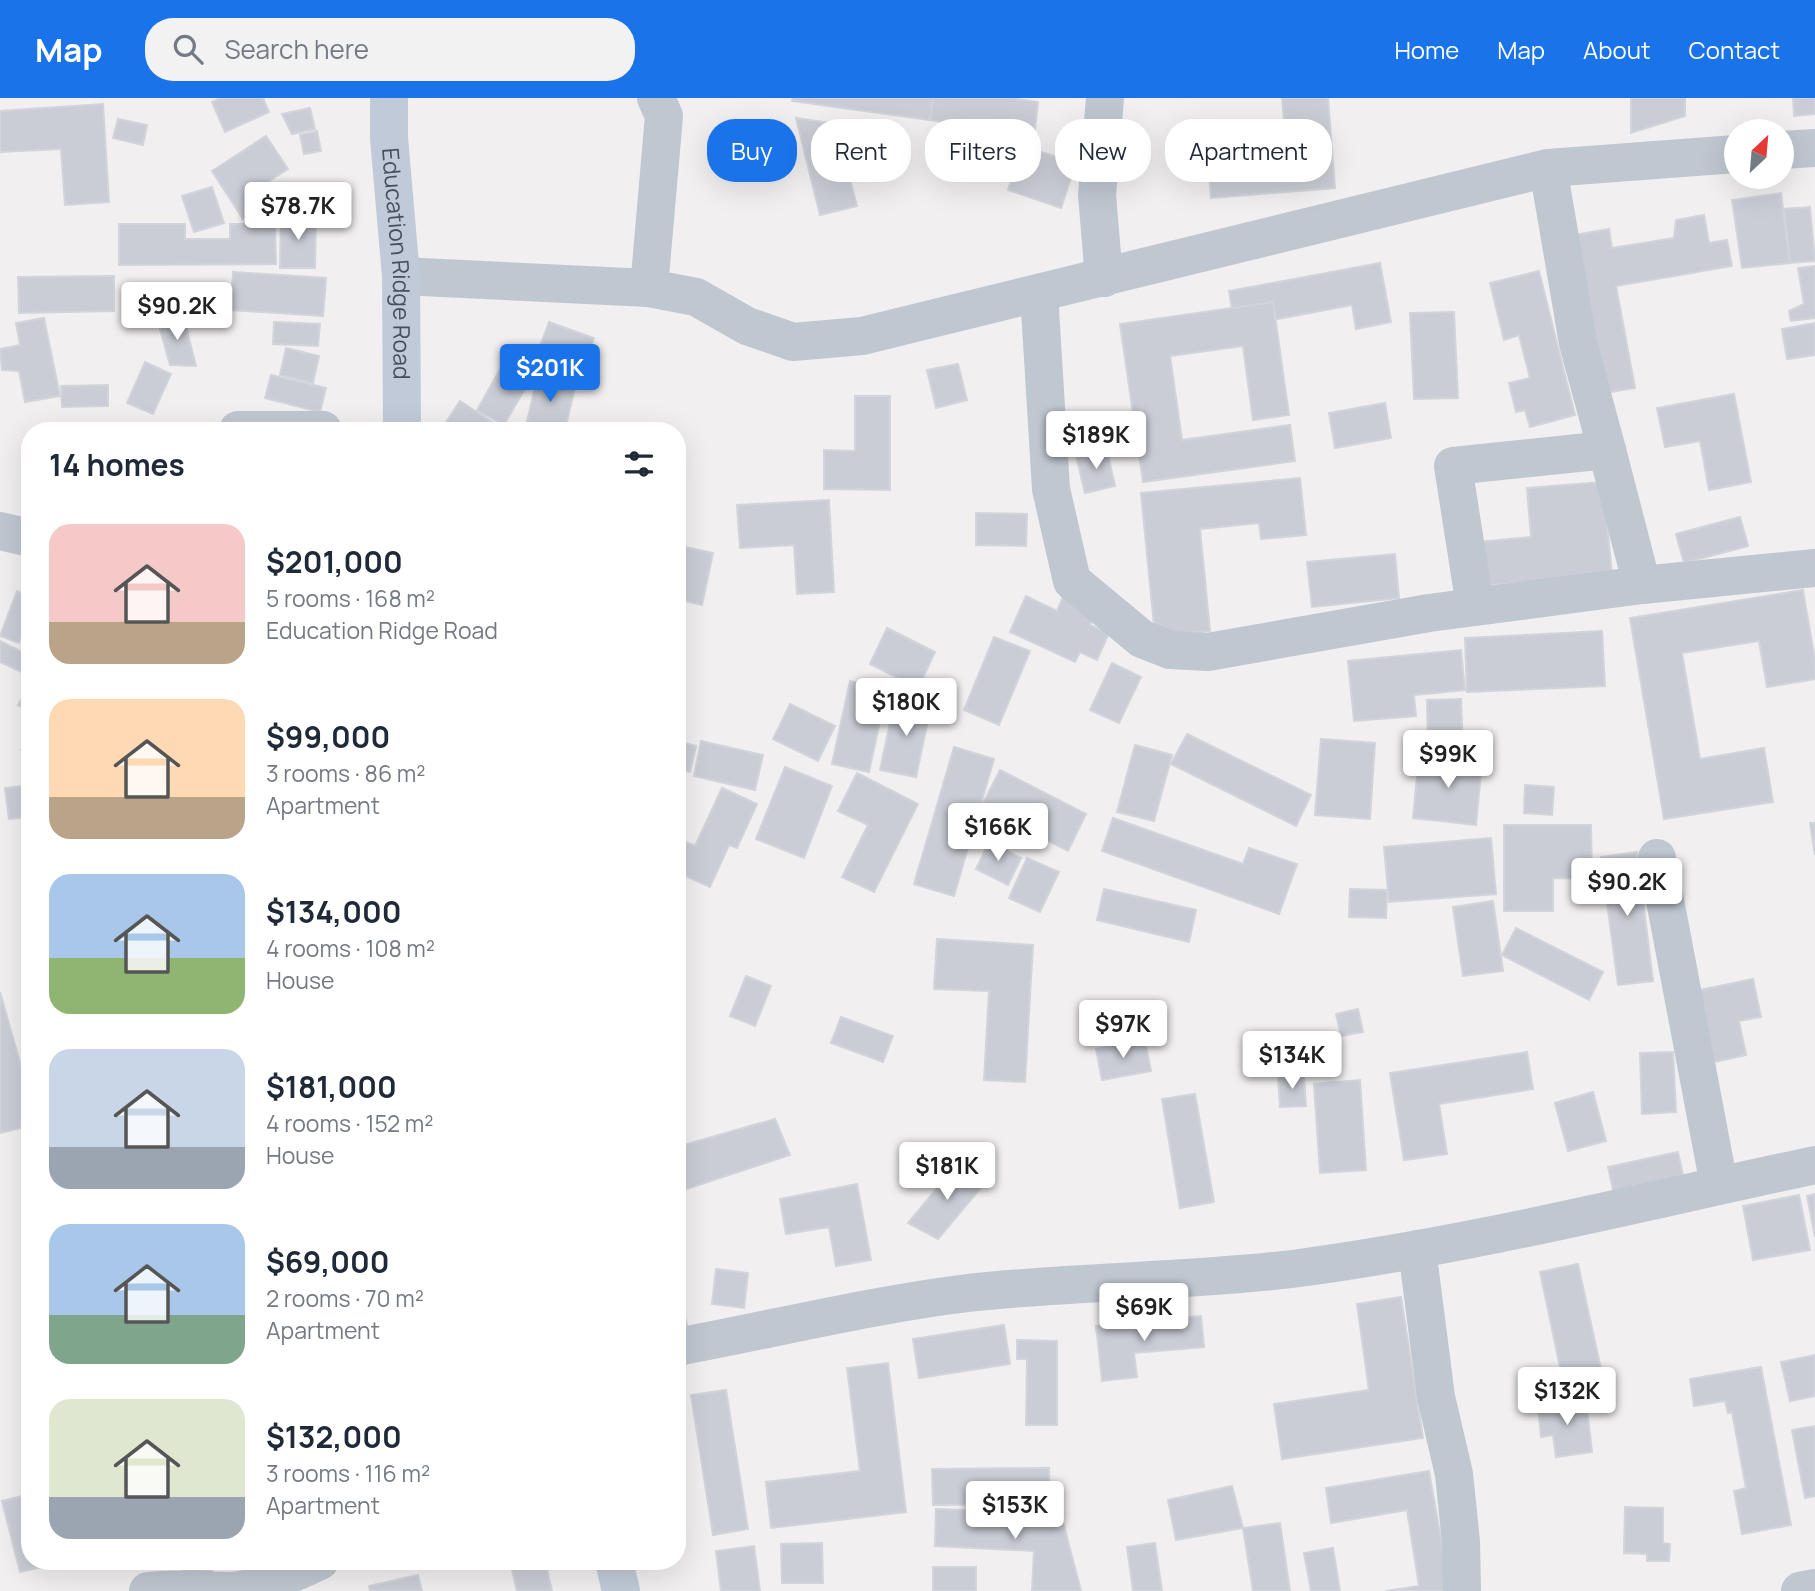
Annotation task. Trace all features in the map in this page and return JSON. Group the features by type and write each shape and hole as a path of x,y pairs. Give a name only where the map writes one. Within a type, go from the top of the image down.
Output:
{"main road":[{"name":"Education Ridge Road","path":"389,98 389,138 401,276 402,422"},
{"path":"616,1570 621,1591"}],"street":[{"path":"649,288 664,116 656,98"},
{"path":"1104,278 1097,195 1105,98"},
{"path":"1794,149 1815,148"},
{"path":"401,276 649,288 696,297 747,326 793,342 862,336 1548,168 1724,155"},
{"path":"1548,168 1578,343 1642,585"},
{"path":"1039,293 1051,489 1072,581 1142,639 1170,650 1208,652 1475,606 1642,585 1815,568"},
{"path":"1475,606 1453,466 1607,450"},
{"path":"0,531 21,536"},
{"path":"1657,858 1719,1185"},
{"path":"686,1345 871,1308 969,1293 1144,1283 1265,1271 1417,1249 1645,1204 1815,1165"},
{"path":"1417,1249 1436,1396 1454,1474 1461,1542 1462,1591"},
{"path":"169,1582 232,1591 281,1578 299,1570"},
{"path":"1800,1591 1815,1588"}],"building":[{"path":"221,98 263,98 269,112 225,132 212,102"},
{"path":"793,98 933,98 930,119 925,119 792,101"},
{"path":"933,98 1010,98 1038,102 1036,119 930,119"},
{"path":"1282,98 1328,98 1330,119 1284,119"},
{"path":"1631,98 1685,98 1685,116 1631,133"},
{"path":"1793,98 1815,98 1815,114 1794,116"},
{"path":"103,104 109,202 65,205 61,149 0,152 0,111"},
{"path":"310,108 315,129 292,134 282,114"},
{"path":"796,118 811,120 811,179 797,119"},
{"path":"118,119 147,125 143,145 113,138"},
{"path":"317,131 321,151 304,154 300,135"},
{"path":"266,136 288,169 258,188 268,202 243,219 212,171"},
{"path":"1332,149 1335,188 1211,198 1210,182 1332,182"},
{"path":"1041,152 1055,156 1055,182 1070,182 1061,208 1008,190 1011,182 1041,182"},
{"path":"812,182 851,182 857,206 820,215"},
{"path":"306,186 312,213 280,212 276,191"},
{"path":"212,187 224,223 194,232 182,196"},
{"path":"1781,193 1790,263 1742,268 1732,200"},
{"path":"1810,207 1815,261 1790,263 1784,209"},
{"path":"1704,215 1709,243 1727,240 1732,266 1616,286 1635,388 1598,394 1569,236 1609,229 1612,248 1674,238 1676,220"},
{"path":"281,216 316,217 315,268 280,268"},
{"path":"119,224 185,224 185,239 230,239 230,224 275,224 276,264 119,265"},
{"path":"1380,263 1391,322 1356,329 1352,305 1235,327 1229,291"},
{"path":"1815,266 1815,318 1791,321 1789,311 1804,304 1798,268"},
{"path":"1539,271 1575,415 1530,427 1525,410 1516,412 1509,383 1530,378 1519,335 1504,340 1490,283"},
{"path":"233,272 326,278 323,316 231,310"},
{"path":"114,276 114,311 19,313 18,277"},
{"path":"1273,302 1289,415 1253,420 1243,346 1170,356 1182,440 1290,425 1295,461 1143,482 1120,324"},
{"path":"1454,312 1458,398 1414,399 1410,313"},
{"path":"183,315 196,366 170,365 158,322"},
{"path":"44,318 60,396 25,402 19,371 2,370 0,349 20,345 16,323"},
{"path":"274,322 320,324 318,346 273,344"},
{"path":"549,322 594,338 579,380 534,363"},
{"path":"1815,323 1815,355 1787,359 1782,329"},
{"path":"286,348 319,356 313,383 280,375"},
{"path":"145,362 171,374 153,414 127,403"},
{"path":"503,364 530,380 506,422 499,422 477,410"},
{"path":"958,364 967,400 936,408 927,370"},
{"path":"538,374 576,383 567,422 527,422"},
{"path":"271,375 326,388 320,412 265,398"},
{"path":"108,385 108,406 62,407 61,386"},
{"path":"1734,394 1751,482 1709,490 1700,441 1665,447 1657,408"},
{"path":"855,396 890,396 890,490 824,489 824,450 855,451"},
{"path":"460,401 492,422 446,422"},
{"path":"1385,403 1391,438 1335,448 1329,413"},
{"path":"1107,450 1115,486 1085,493 1076,456"},
{"path":"1300,478 1306,535 1261,539 1259,523 1200,529 1210,631 1155,636 1141,493"},
{"path":"1603,482 1612,575 1483,586 1479,542 1531,537 1527,488"},
{"path":"829,500 834,592 797,594 794,545 740,548 737,505"},
{"path":"976,513 1027,514 1026,546 976,545"},
{"path":"1740,517 1748,546 1684,563 1676,534"},
{"path":"686,547 713,553 702,605 686,601"},
{"path":"1395,554 1399,598 1312,607 1307,562"},
{"path":"1803,590 1815,660 1815,679 1767,687 1759,641 1682,653 1700,759 1764,748 1773,802 1664,819 1630,618"},
{"path":"17,591 21,593 21,638 19,643 0,636"},
{"path":"1065,592 1098,607 1090,625 1109,633 1097,660 1080,652 1075,662 1010,632 1026,596 1057,611"},
{"path":"887,628 935,652 918,688 870,664"},
{"path":"1602,631 1605,686 1467,692 1465,638"},
{"path":"994,637 1030,651 999,725 964,710"},
{"path":"0,641 21,652 21,672 0,662"},
{"path":"1461,650 1465,690 1414,695 1416,716 1354,721 1348,661"},
{"path":"1112,663 1141,677 1119,723 1090,710"},
{"path":"850,681 887,689 869,772 832,764"},
{"path":"895,699 931,706 916,777 880,770"},
{"path":"1461,699 1463,749 1428,749 1427,700"},
{"path":"790,704 835,726 818,761 773,739"},
{"path":"1187,734 1311,795 1296,826 1171,764"},
{"path":"1321,739 1375,743 1370,819 1315,815"},
{"path":"701,741 763,755 755,790 694,776"},
{"path":"686,743 696,746 690,772 686,771"},
{"path":"1135,745 1172,755 1154,821 1117,812"},
{"path":"954,747 994,759 954,896 914,884"},
{"path":"1419,755 1482,762 1476,825 1413,818"},
{"path":"785,767 832,786 804,858 756,839"},
{"path":"1000,770 1086,814 1068,851 981,807"},
{"path":"857,773 918,804 874,892 842,877 868,825 838,811"},
{"path":"1525,785 1554,787 1552,815 1524,813"},
{"path":"21,786 21,818 9,819 5,788"},
{"path":"722,788 757,804 737,848 729,845 710,887 686,876 686,842 695,846"},
{"path":"1113,818 1243,864 1249,848 1297,864 1279,914 1102,851"},
{"path":"1810,823 1815,823 1815,855"},
{"path":"1504,825 1591,825 1592,879 1553,878 1553,911 1504,911"},
{"path":"1491,838 1496,894 1389,902 1384,847"},
{"path":"989,842 1021,858 1008,885 976,869"},
{"path":"1637,852 1653,981 1618,985 1601,857"},
{"path":"1027,858 1059,872 1040,912 1009,898"},
{"path":"1104,889 1196,910 1189,942 1097,920"},
{"path":"1350,889 1387,890 1386,918 1349,917"},
{"path":"1493,901 1503,971 1463,976 1453,907"},
{"path":"1516,928 1603,972 1589,1000 1502,955"},
{"path":"937,939 1033,945 1025,1082 984,1080 989,991 934,989"},
{"path":"746,976 771,986 755,1026 730,1016"},
{"path":"1753,979 1761,1017 1739,1021 1746,1055 1714,1062 1700,990"},
{"path":"0,992 21,1066 21,1128 0,1133"},
{"path":"1358,1009 1363,1032 1341,1036 1336,1014"},
{"path":"841,1017 893,1036 883,1062 831,1043"},
{"path":"1145,1041 1151,1071 1102,1080 1096,1049"},
{"path":"1527,1052 1533,1089 1439,1104 1447,1154 1404,1160 1390,1073"},
{"path":"1673,1052 1676,1112 1642,1114 1640,1053"},
{"path":"1304,1075 1306,1106 1280,1107 1278,1077"},
{"path":"1360,1080 1366,1170 1320,1173 1314,1084"},
{"path":"1593,1092 1606,1141 1568,1151 1555,1103"},
{"path":"1195,1094 1214,1202 1180,1208 1162,1099"},
{"path":"775,1119 790,1155 686,1189 686,1144"},
{"path":"1678,1152 1685,1184 1615,1199 1608,1167"},
{"path":"959,1162 985,1183 938,1239 908,1223"},
{"path":"857,1184 871,1260 836,1266 829,1227 786,1234 780,1199"},
{"path":"1815,1194 1815,1237 1807,1196"},
{"path":"1799,1195 1810,1250 1753,1260 1743,1206"},
{"path":"1578,1264 1606,1392 1567,1400 1540,1272"},
{"path":"716,1269 748,1273 744,1308 712,1304"},
{"path":"1401,1297 1423,1438 1282,1459 1274,1404 1369,1390 1357,1304"},
{"path":"1201,1316 1204,1347 1134,1353 1137,1377 1102,1381 1096,1326"},
{"path":"1004,1325 1010,1364 919,1378 913,1339"},
{"path":"1017,1340 1057,1341 1057,1425 1026,1425 1027,1359 1017,1359"},
{"path":"1815,1355 1815,1396 1790,1401 1781,1362"},
{"path":"888,1363 906,1512 771,1528 766,1482 860,1471 847,1368"},
{"path":"1761,1367 1791,1525 1742,1534 1734,1491 1746,1488 1732,1412 1728,1413 1725,1401 1694,1406 1690,1379"},
{"path":"726,1390 748,1529 713,1535 691,1395"},
{"path":"1567,1400 1586,1400 1592,1452 1556,1457 1553,1435 1541,1437 1538,1406"},
{"path":"1815,1426 1815,1496 1805,1498 1792,1430"},
{"path":"1049,1468 1050,1504 933,1505 932,1469"},
{"path":"1429,1471 1450,1591 1386,1591 1419,1586 1407,1510 1331,1523 1326,1488"},
{"path":"1232,1486 1243,1528 1176,1540 1168,1500"},
{"path":"21,1496 21,1570 29,1570 20,1572 2,1501"},
{"path":"1625,1507 1663,1508 1663,1543 1670,1544 1669,1561 1647,1561 1647,1554 1624,1553"},
{"path":"936,1509 1061,1514 1081,1591 1032,1591 1034,1551 935,1546"},
{"path":"1280,1523 1290,1591 1253,1591 1243,1528"},
{"path":"822,1543 823,1583 782,1583 781,1544"},
{"path":"1155,1543 1162,1591 1133,1591 1127,1547"},
{"path":"754,1546 760,1591 721,1591 716,1551"},
{"path":"1333,1548 1340,1591 1311,1591 1304,1553"},
{"path":"933,1567 976,1567 976,1591 933,1591"},
{"path":"182,1570 212,1570 213,1576 184,1580"},
{"path":"512,1570 547,1570 552,1591 517,1591"},
{"path":"418,1575 422,1591 370,1591 369,1586"}]}
